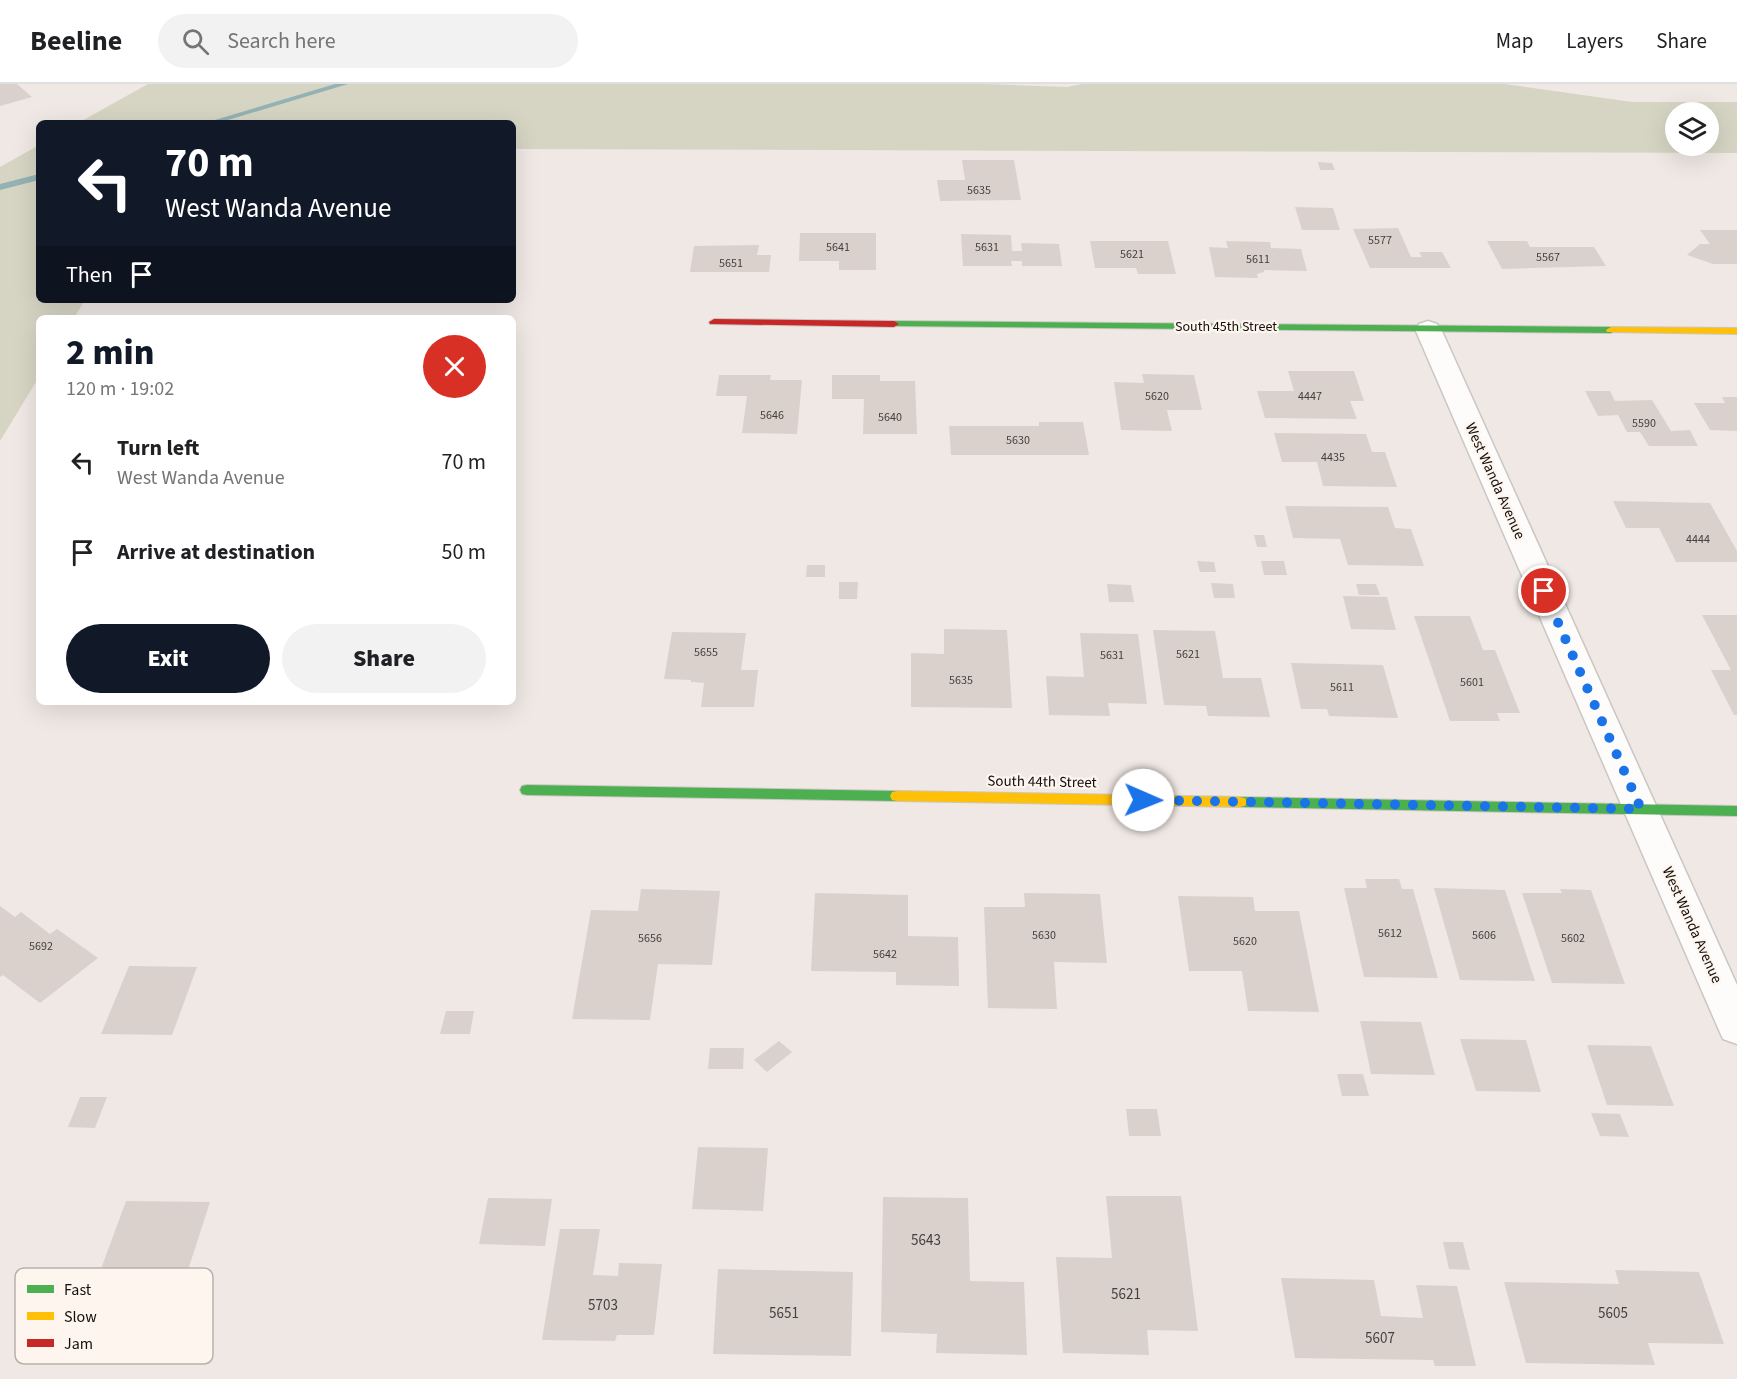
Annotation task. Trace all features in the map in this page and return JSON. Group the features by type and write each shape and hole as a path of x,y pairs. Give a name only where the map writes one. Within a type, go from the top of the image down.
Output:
{"street":[{"name":"South 45th Street","path":"714,322 1737,331"},
{"name":"West Wanda Avenue","path":"1428,329 1737,1028"},
{"name":"South 44th Street","path":"527,790 1737,811"}],"green space":[{"path":"148,84 985,84 1067,87 1082,84 1505,84 1632,102 1665,102 1665,153 516,149 516,120 83,120"},
{"path":"1719,102 1737,102 1737,153 1719,153"},
{"path":"36,147 36,303 83,303 76,315 36,315 36,382 0,441 0,167"}],"building":[{"path":"0,84 17,84 32,97 0,106"},
{"path":"962,160 1014,160 1021,200 940,201 937,180 965,180"},
{"path":"1318,162 1332,163 1335,170 1320,170"},
{"path":"1295,207 1333,208 1340,230 1302,230"},
{"path":"1398,228 1411,257 1422,257 1419,252 1442,252 1451,268 1370,268 1353,229"},
{"path":"1700,230 1737,230 1737,264 1713,264 1687,255 1700,244 1710,244"},
{"path":"800,233 876,233 876,270 839,270 839,261 799,261"},
{"path":"961,234 1011,235 1012,251 1022,251 1021,243 1059,244 1062,266 1022,266 1022,261 1011,261 1012,266 963,266"},
{"path":"1090,241 1168,241 1176,274 1138,274 1136,268 1095,268"},
{"path":"1226,241 1270,242 1271,248 1301,249 1307,271 1264,270 1257,274 1258,278 1215,277 1209,247 1228,248"},
{"path":"1487,241 1527,241 1530,247 1594,247 1606,266 1502,269"},
{"path":"759,245 757,255 771,255 769,272 690,272 694,246"},
{"path":"1288,371 1354,371 1364,401 1350,401 1357,419 1265,418 1257,391 1294,391"},
{"path":"1142,374 1194,375 1202,410 1167,410 1172,431 1121,430 1114,382 1144,383"},
{"path":"719,375 771,375 770,380 802,380 797,434 742,433 747,396 716,396"},
{"path":"832,375 880,375 880,381 915,381 917,434 863,434 864,399 832,399"},
{"path":"1585,391 1610,391 1615,401 1652,400 1671,431 1690,430 1698,446 1649,446 1640,432 1627,432 1618,415 1598,416"},
{"path":"1722,397 1737,397 1737,431 1710,430 1694,403 1725,403"},
{"path":"1039,422 1083,422 1089,455 951,455 949,426 1039,426"},
{"path":"1274,433 1366,434 1372,452 1385,452 1397,487 1323,486 1317,462 1282,462"},
{"path":"1613,501 1710,503 1737,551 1737,562 1676,562 1659,528 1626,528"},
{"path":"1285,506 1388,507 1395,528 1411,529 1424,566 1348,565 1340,539 1293,538"},
{"path":"1254,535 1264,535 1267,547 1257,547"},
{"path":"1197,561 1214,562 1216,572 1200,572"},
{"path":"1261,561 1284,561 1287,575 1264,575"},
{"path":"807,565 825,565 825,577 806,577"},
{"path":"839,582 858,582 857,599 839,599"},
{"path":"1211,583 1233,584 1235,598 1214,598"},
{"path":"1107,584 1131,585 1134,602 1109,602"},
{"path":"1356,584 1376,584 1380,595 1359,595"},
{"path":"1343,596 1387,597 1396,630 1351,629"},
{"path":"1702,615 1737,615 1737,715 1734,715 1711,670 1731,670"},
{"path":"1414,616 1470,616 1483,650 1495,650 1520,713 1497,713 1500,721 1450,721"},
{"path":"944,629 1007,630 1012,708 911,707 911,653 944,654"},
{"path":"1153,630 1215,631 1223,678 1261,678 1270,717 1208,716 1206,706 1164,705"},
{"path":"672,632 746,633 741,670 758,670 754,707 701,707 704,683 664,679"},
{"path":"1080,633 1138,634 1147,704 1108,703 1110,716 1049,715 1046,676 1084,677"},
{"path":"1291,663 1383,665 1398,718 1329,716 1327,709 1301,709"},
{"path":"1365,879 1399,879 1402,889 1413,889 1438,978 1364,977 1344,888 1367,888"},
{"path":"1434,888 1505,890 1535,981 1460,980"},
{"path":"641,889 720,891 712,965 658,964 650,1020 572,1019 591,910 638,911"},
{"path":"1560,889 1591,890 1625,984 1552,983 1522,893 1562,893"},
{"path":"815,893 908,895 908,936 958,937 959,986 896,985 896,972 811,971"},
{"path":"1024,893 1100,894 1107,963 1054,962 1057,1009 988,1008 984,907 1025,907"},
{"path":"1178,896 1253,897 1255,911 1299,911 1319,1012 1248,1011 1242,971 1189,971"},
{"path":"0,906 15,917 21,912 50,934 57,929 98,958 40,1003 3,975 0,977"},
{"path":"129,966 197,967 172,1035 101,1034"},
{"path":"446,1011 474,1011 470,1034 440,1034"},
{"path":"1360,1021 1421,1022 1435,1075 1371,1074"},
{"path":"1460,1039 1526,1040 1541,1092 1476,1091"},
{"path":"779,1041 792,1052 767,1072 754,1060"},
{"path":"1587,1045 1651,1046 1674,1106 1607,1105"},
{"path":"710,1048 744,1048 743,1069 708,1069"},
{"path":"1337,1074 1363,1074 1369,1096 1342,1096"},
{"path":"80,1097 107,1097 95,1128 68,1127"},
{"path":"1126,1109 1157,1109 1161,1136 1129,1136"},
{"path":"1591,1113 1620,1114 1629,1137 1600,1136"},
{"path":"698,1147 768,1148 763,1211 692,1209"},
{"path":"1106,1196 1181,1196 1198,1331 1147,1330 1149,1355 1063,1353 1056,1257 1112,1258"},
{"path":"883,1197 968,1198 970,1281 1024,1282 1027,1355 936,1353 937,1334 881,1332"},
{"path":"488,1198 552,1199 545,1246 479,1244"},
{"path":"126,1201 210,1202 189,1268 101,1268"},
{"path":"560,1229 600,1229 593,1275 618,1276 619,1263 662,1264 654,1335 617,1335 615,1341 542,1340"},
{"path":"1443,1242 1463,1242 1470,1270 1449,1269"},
{"path":"718,1269 853,1272 851,1356 713,1354"},
{"path":"1615,1270 1699,1272 1724,1344 1648,1343 1655,1365 1526,1363 1504,1282 1619,1284"},
{"path":"1281,1278 1374,1280 1381,1316 1423,1318 1416,1285 1457,1286 1476,1366 1435,1366 1433,1360 1295,1358"}],"waterway":[{"path":"219,120 344,84"},
{"path":"0,187 36,178"}],"traffic: fast":[{"path":"894,324 1611,330"},
{"path":"527,790 897,796"},
{"path":"1240,802 1737,811"}],"traffic: slow":[{"path":"1611,330 1737,331"},
{"path":"897,796 1240,802"}],"traffic: jam":[{"path":"714,322 894,324"}],"route":[{"path":"1143,800 1641,809 1544,591"}]}
